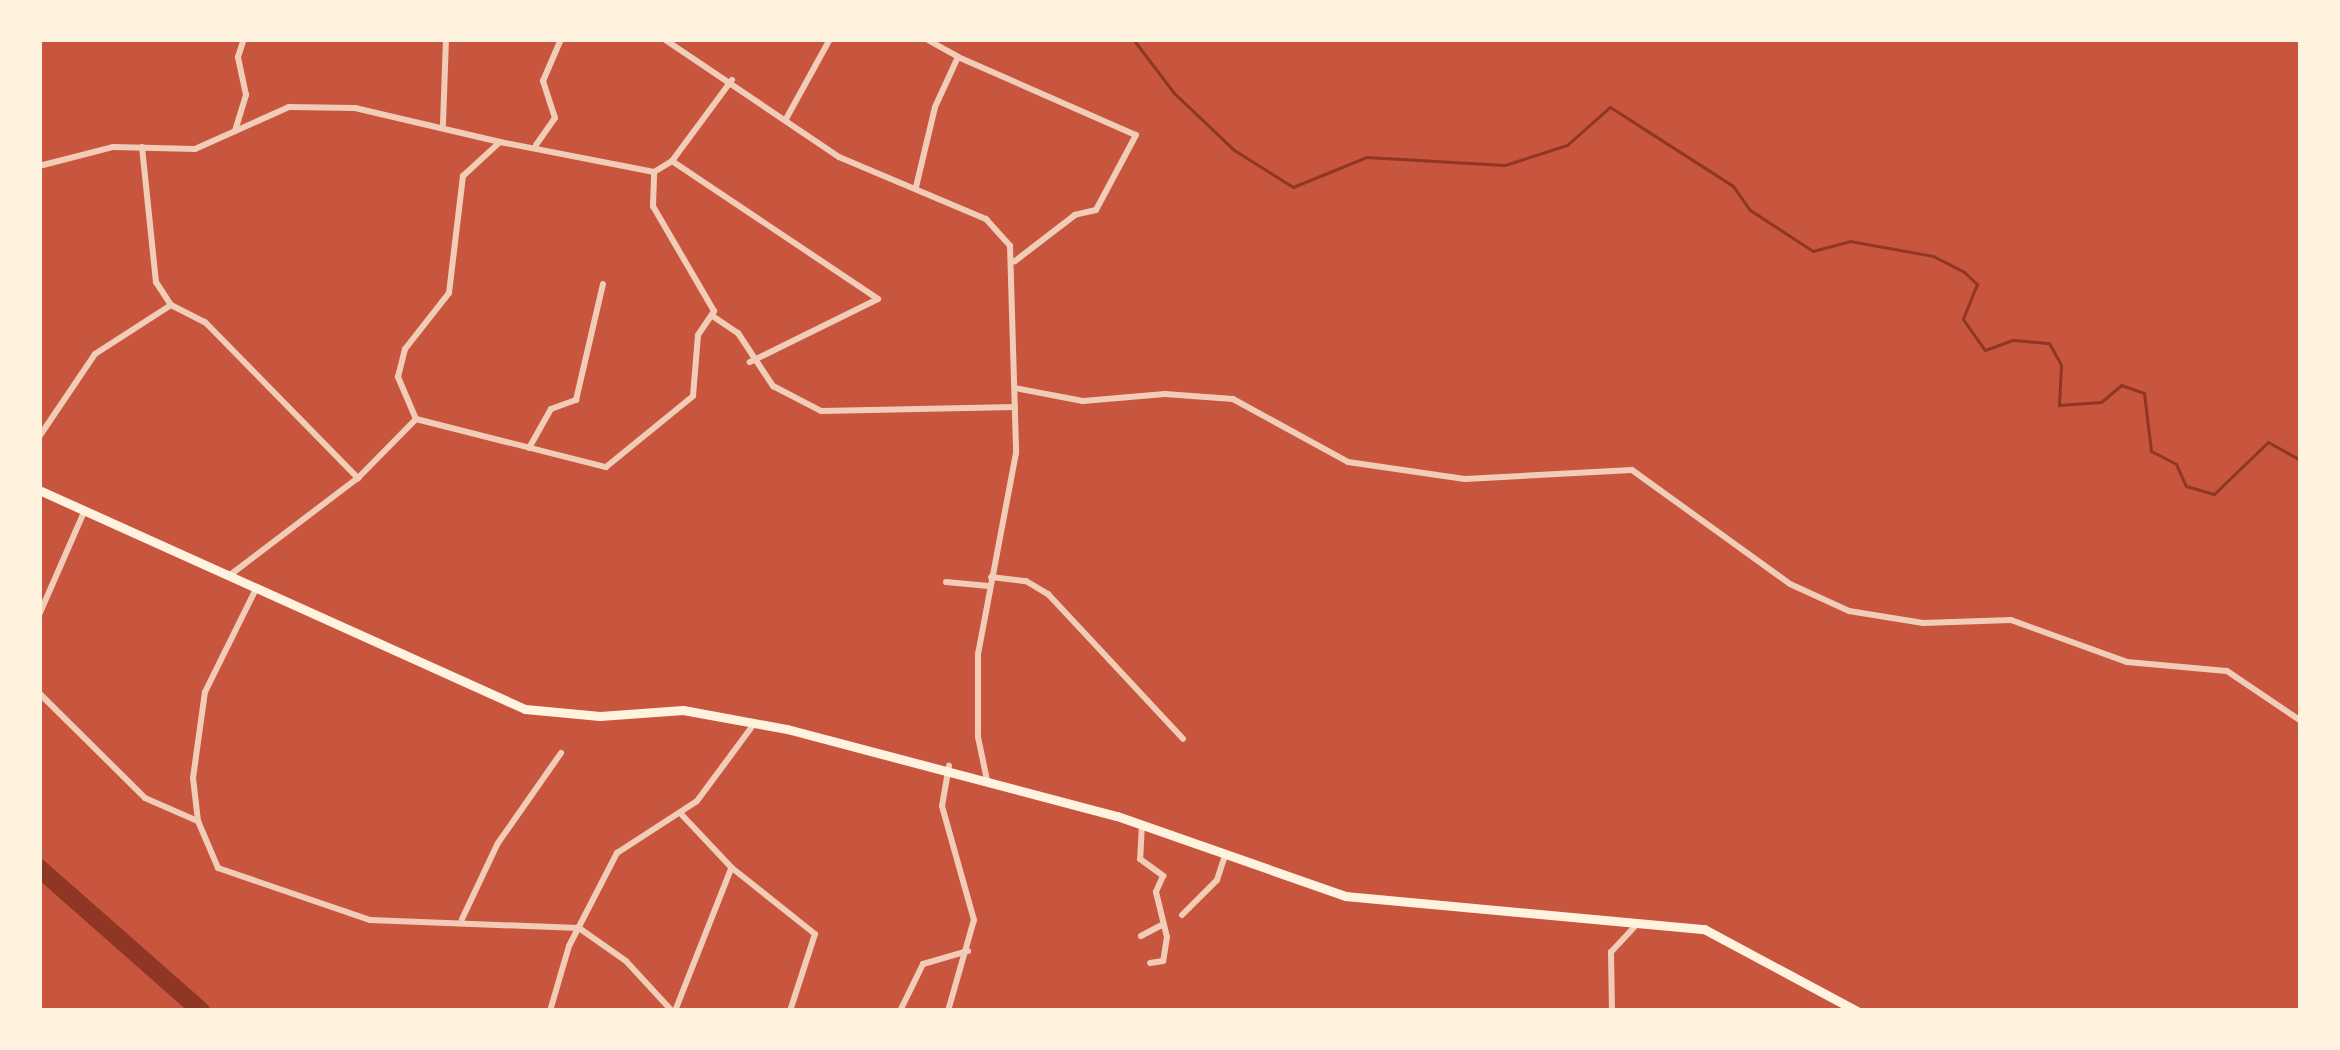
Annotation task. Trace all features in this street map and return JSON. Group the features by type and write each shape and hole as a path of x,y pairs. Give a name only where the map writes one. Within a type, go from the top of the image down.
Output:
{"main road":[{"path":"39,490 525,709 600,716 682,710 949,766 1142,824 1345,896 1730,937 1857,1011"}],"street":[{"path":"235,131 246,94 238,57 244,39"},
{"path":"443,124 446,39"},
{"path":"536,145 555,118 542,81 561,39"},
{"path":"664,39 732,80 839,157 986,219 1015,261 1016,453 990,582 977,708 987,780"},
{"path":"786,119 830,39"},
{"path":"926,39 1138,137 1096,210 1075,215 1015,261"},
{"path":"916,187 935,107 958,57"},
{"path":"39,166 113,146 195,148 290,107 355,108 654,172 672,161 732,80"},
{"path":"416,419 398,377 405,349 449,293 463,176 500,142"},
{"path":"142,147 156,282 171,305 205,322 358,478"},
{"path":"672,161 878,299 751,362"},
{"path":"654,172 653,206 714,317 738,333 751,362 773,386 837,414 950,402 1016,407"},
{"path":"529,448 551,409 576,400 603,284"},
{"path":"39,436 95,354 171,305"},
{"path":"416,419 606,467 641,446 694,395 698,335 714,317"},
{"path":"1015,388 1083,401 1166,394 1234,400 1348,461 1465,479 1632,470 1790,584 1849,611 1923,623 2011,620 2127,662 2227,670 2301,721"},
{"path":"230,574 358,478 416,419"},
{"path":"39,615 85,508"},
{"path":"946,582 1026,581 1048,594 1184,740"},
{"path":"257,587 205,692 193,778 198,821 218,868 370,920 462,919 579,928 638,972 674,1011 732,868"},
{"path":"39,693 145,798 198,821"},
{"path":"550,1011 579,928 617,853 682,815 754,724"},
{"path":"462,919 498,843 561,754"},
{"path":"948,1011 968,951 971,896 942,806 949,766"},
{"path":"682,815 732,868 815,934 790,1011"},
{"path":"1142,824 1140,859 1163,876 1156,892 1163,961 1150,963"},
{"path":"1182,915 1217,880 1225,856"},
{"path":"1141,936 1162,925"},
{"path":"1612,1011 1612,952 1636,926"},
{"path":"900,1011 923,964 968,951"}],"waterway":[{"path":"1133,39 1174,93 1234,150 1293,187 1366,157 1505,165 1567,145 1610,107 1733,186 1750,210 1813,251 1850,241 1933,256 1964,272 1977,284 1963,319 1985,350 2013,340 2049,343 2061,365 2059,405 2101,402 2121,385 2144,393 2151,451 2176,464 2186,486 2214,494 2268,442 2301,460"},
{"path":"39,868 201,1011"}]}
